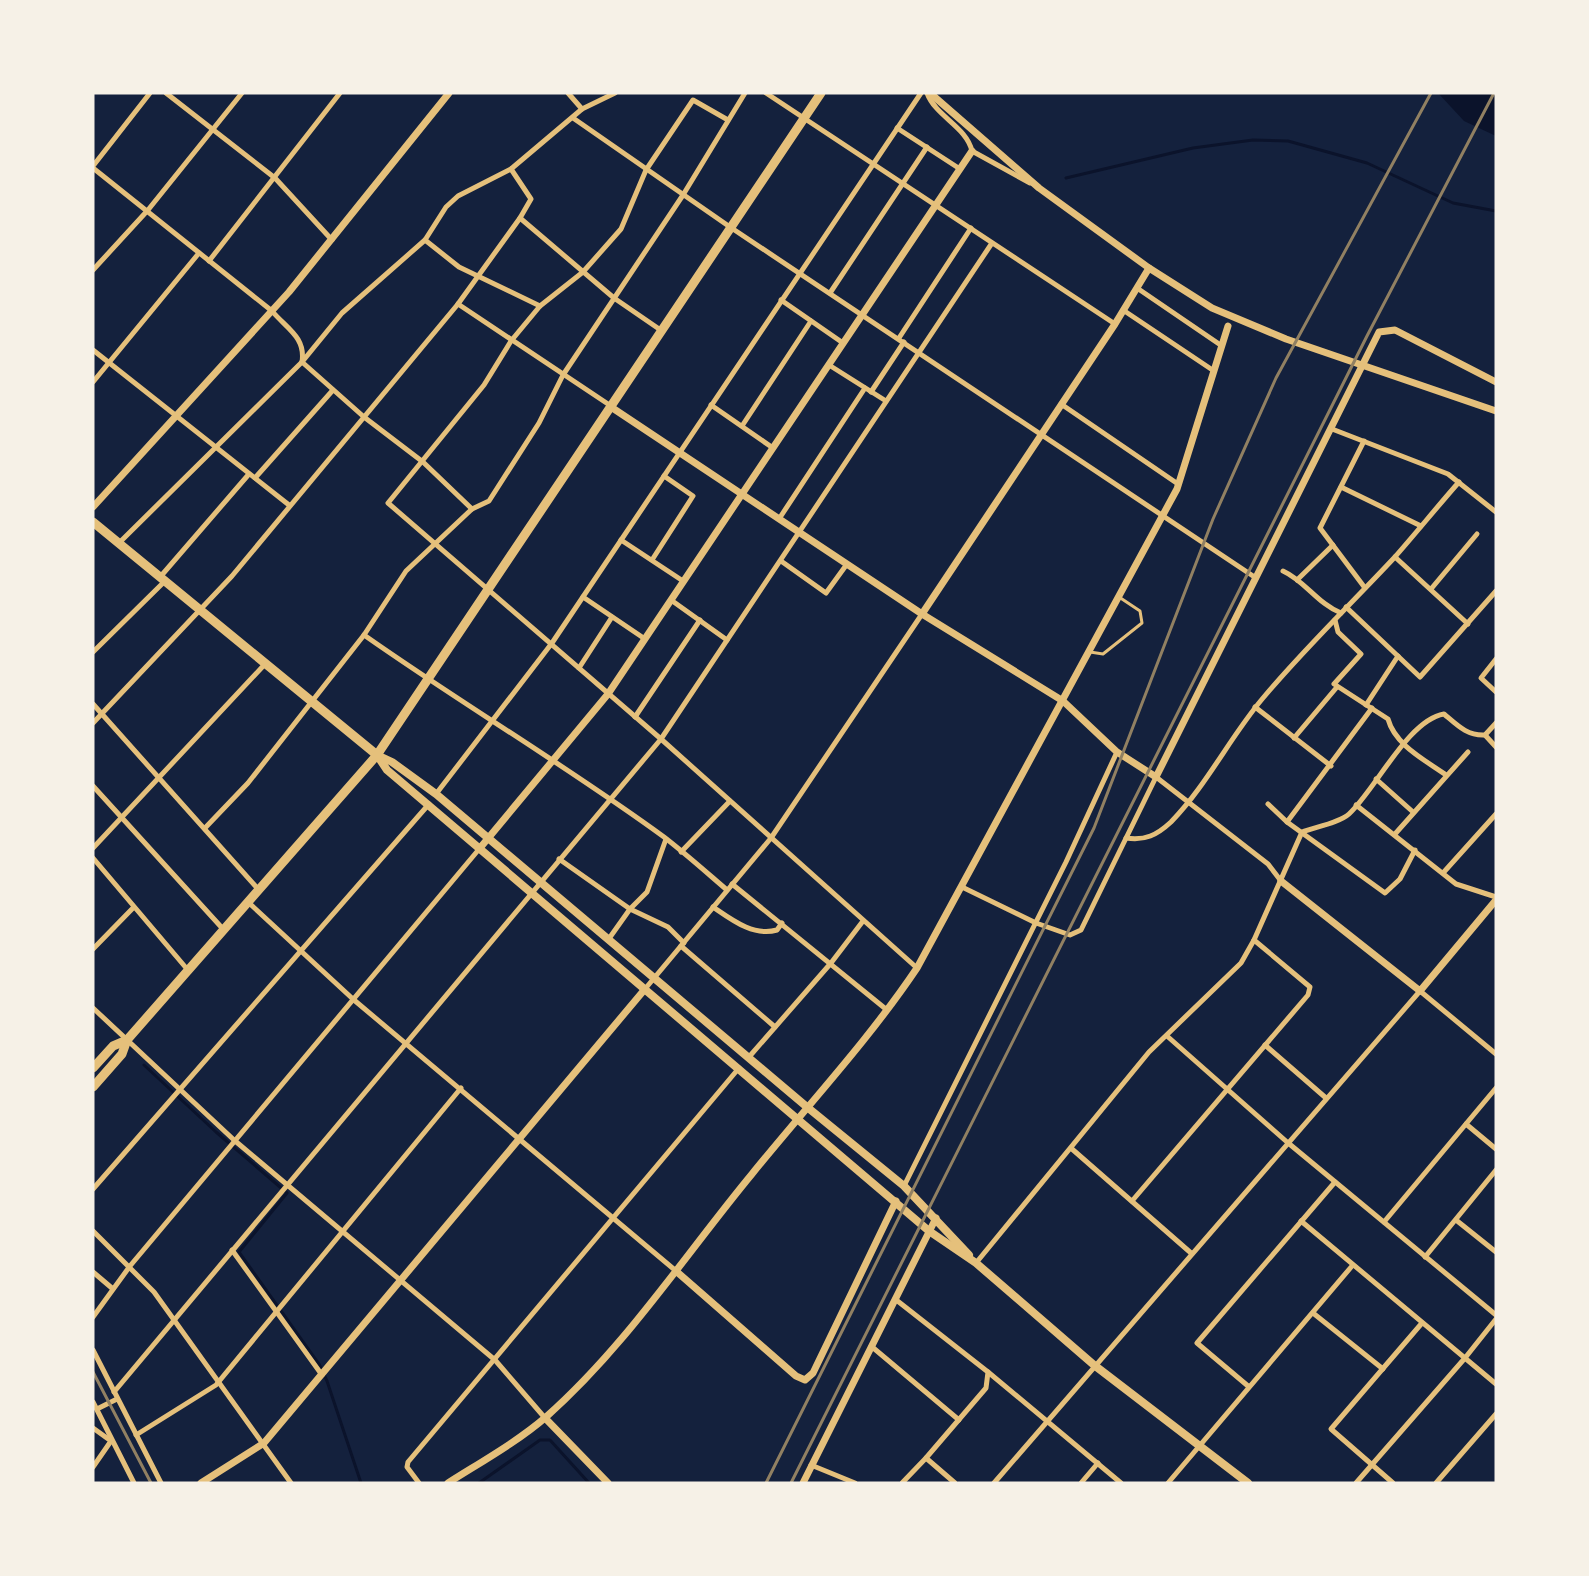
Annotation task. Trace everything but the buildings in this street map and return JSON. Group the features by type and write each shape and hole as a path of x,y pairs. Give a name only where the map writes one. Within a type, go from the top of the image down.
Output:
{"highway":[{"path":"93,1087 122,1054 127,1040 377,755 821,93"},
{"path":"93,522 201,608 377,755"},
{"path":"93,1068 113,1046 127,1040"}],"main road":[{"path":"377,755 392,762 436,794 654,979 904,1186 976,1263"},
{"path":"377,755 387,770 929,1232 976,1263 1094,1365 1248,1483"}],"street":[{"path":"150,93 93,167 272,311 298,337 304,350 302,362"},
{"path":"166,93 275,178 332,240"},
{"path":"93,270 148,210 242,93"},
{"path":"209,261 339,93"},
{"path":"93,507 272,311 332,240 449,93"},
{"path":"568,93 582,109"},
{"path":"119,543 302,362 342,313 426,240 446,207 458,196 511,169 582,109 615,93"},
{"path":"205,828 248,783 364,635 406,571 472,509 489,501 518,458 563,375 683,195 745,93"},
{"path":"766,93 1115,324"},
{"path":"436,794 552,644 921,93"},
{"path":"928,93 932,106 969,139 972,151 1039,188"},
{"path":"928,93 1039,188 1149,268 1212,308 1362,365 1496,411"},
{"path":"728,120 693,100 646,170 621,229 583,272 540,306 511,341 484,385 388,503 487,591 661,739 917,968"},
{"path":"573,118 730,227 1256,578"},
{"path":"897,128 960,169"},
{"path":"830,293 927,147"},
{"path":"93,1317 130,1266 234,1140 354,1000 608,694 972,151"},
{"path":"93,723 232,576 458,304 520,218 531,199 511,169"},
{"path":"520,218 614,298 662,331"},
{"path":"871,392 971,228"},
{"path":"426,240 459,267 540,306"},
{"path":"114,1392 661,739 886,401 921,353 992,243"},
{"path":"93,382 200,253"},
{"path":"201,1483 264,1443 771,838 1115,324 1149,268"},
{"path":"1137,288 1222,346"},
{"path":"781,300 843,343"},
{"path":"458,304 922,614 1063,701 1117,752 1156,777 1268,864 1281,881 1496,1054"},
{"path":"1124,310 1214,371"},
{"path":"742,426 812,321"},
{"path":"448,1483 545,1418 580,1384 676,1271 796,1119 887,1010 917,968 1163,516 1178,484 1228,326"},
{"path":"962,887 1036,923 1070,935 1081,930 1379,332 1395,330 1496,382"},
{"path":"93,350 289,506"},
{"path":"302,362 364,417 423,462 472,509"},
{"path":"829,365 886,401"},
{"path":"779,519 865,388"},
{"path":"255,478 333,390"},
{"path":"1061,404 1178,484"},
{"path":"711,405 773,448"},
{"path":"1332,429 1448,474 1495,510"},
{"path":"1364,441 1320,528 1365,588"},
{"path":"93,652 163,578 249,474"},
{"path":"652,560 693,496 664,476"},
{"path":"1126,838 1140,840 1152,836 1170,822 1220,760 1255,707 1301,653 1395,556 1459,482"},
{"path":"1341,487 1421,526"},
{"path":"1431,589 1477,534"},
{"path":"621,540 683,581"},
{"path":"1297,580 1333,545"},
{"path":"1395,556 1468,624"},
{"path":"781,561 826,593 847,564"},
{"path":"1283,571 1297,580 1326,607 1341,613"},
{"path":"1346,607 1420,677 1496,591"},
{"path":"583,597 645,639"},
{"path":"671,600 728,640"},
{"path":"579,668 612,617"},
{"path":"635,717 700,620"},
{"path":"1335,620 1338,632 1360,654 1334,684 1388,719 1390,728 1405,744 1446,775"},
{"path":"364,635 427,680 610,799 666,839 727,890"},
{"path":"1287,822 1331,766 1398,656"},
{"path":"1496,659 1481,678 1496,692"},
{"path":"93,848 266,663"},
{"path":"1294,738 1337,687"},
{"path":"93,704 258,889"},
{"path":"1255,707 1331,766"},
{"path":"976,1263 1072,1149 1149,1052 1241,963 1254,940 1302,832 1348,815 1405,744 1433,716 1444,714 1466,732 1485,735 1496,747"},
{"path":"1485,735 1496,723"},
{"path":"904,1186 1036,923 1117,752"},
{"path":"1395,834 1468,752"},
{"path":"1376,779 1413,812"},
{"path":"93,786 223,929"},
{"path":"681,852 730,801"},
{"path":"93,1189 429,804"},
{"path":"1269,804 1287,822 1385,893 1400,879 1415,850"},
{"path":"994,1483 1047,1419 1094,1365 1128,1331 1191,1253 1420,991 1496,898 1456,884 1356,805"},
{"path":"1443,873 1496,814"},
{"path":"608,940 630,909 647,892 666,839"},
{"path":"93,858 133,908 188,969"},
{"path":"559,859 630,909 668,927 683,944 775,1027"},
{"path":"732,884 887,1010"},
{"path":"247,902 354,1000 613,1216 796,1376 805,1380 813,1373 896,1202"},
{"path":"714,907 738,924 768,933 777,930 782,923"},
{"path":"93,949 133,908"},
{"path":"749,1057 831,963 863,921"},
{"path":"1132,1201 1308,995 1310,987 1254,940"},
{"path":"93,1008 234,1140 495,1360 545,1418 608,1483"},
{"path":"1167,1036 1227,1091 1496,1317 1465,1358 1356,1483"},
{"path":"1265,1045 1326,1098"},
{"path":"419,1483 407,1467 408,1462 739,1068"},
{"path":"136,1436 219,1381 461,1088"},
{"path":"1384,1222 1496,1088"},
{"path":"1466,1124 1496,1149"},
{"path":"1072,1149 1191,1253"},
{"path":"1425,1257 1496,1170"},
{"path":"1248,1386 1197,1343 1335,1182"},
{"path":"803,1483 936,1218"},
{"path":"1456,1220 1496,1252"},
{"path":"1301,1221 1352,1266 1496,1384"},
{"path":"93,1230 130,1266 175,1319 291,1483"},
{"path":"232,1250 322,1375"},
{"path":"1168,1483 1352,1266"},
{"path":"93,1272 113,1289"},
{"path":"895,1299 1047,1419 1121,1483"},
{"path":"1313,1313 1383,1369"},
{"path":"1393,1483 1331,1429 1422,1323"},
{"path":"871,1346 959,1420"},
{"path":"93,1350 161,1483"},
{"path":"902,1483 986,1388 988,1372"},
{"path":"97,1409 117,1399"},
{"path":"93,1402 134,1483"},
{"path":"1436,1483 1496,1414"},
{"path":"93,1428 111,1441"},
{"path":"93,1467 111,1441"},
{"path":"926,1458 955,1483"},
{"path":"1081,1483 1098,1463"},
{"path":"811,1465 855,1483"}],"lane":[{"path":"1088,652 1102,654 1142,623 1140,611 1118,597"}],"water":[{"path":"1438,93 1496,93 1496,136 1464,121"}],"waterway":[{"path":"1066,178 1193,148 1253,140 1288,141 1367,163 1453,203 1496,211"},
{"path":"144,1065 216,1132 287,1193 239,1252 319,1364 327,1381 361,1483"},
{"path":"479,1483 540,1440 550,1440 589,1483"}],"railway":[{"path":"766,1483 1094,828 1213,519 1276,378 1431,93"},
{"path":"791,1483 1367,336 1494,93"},
{"path":"93,1372 151,1483"}]}
